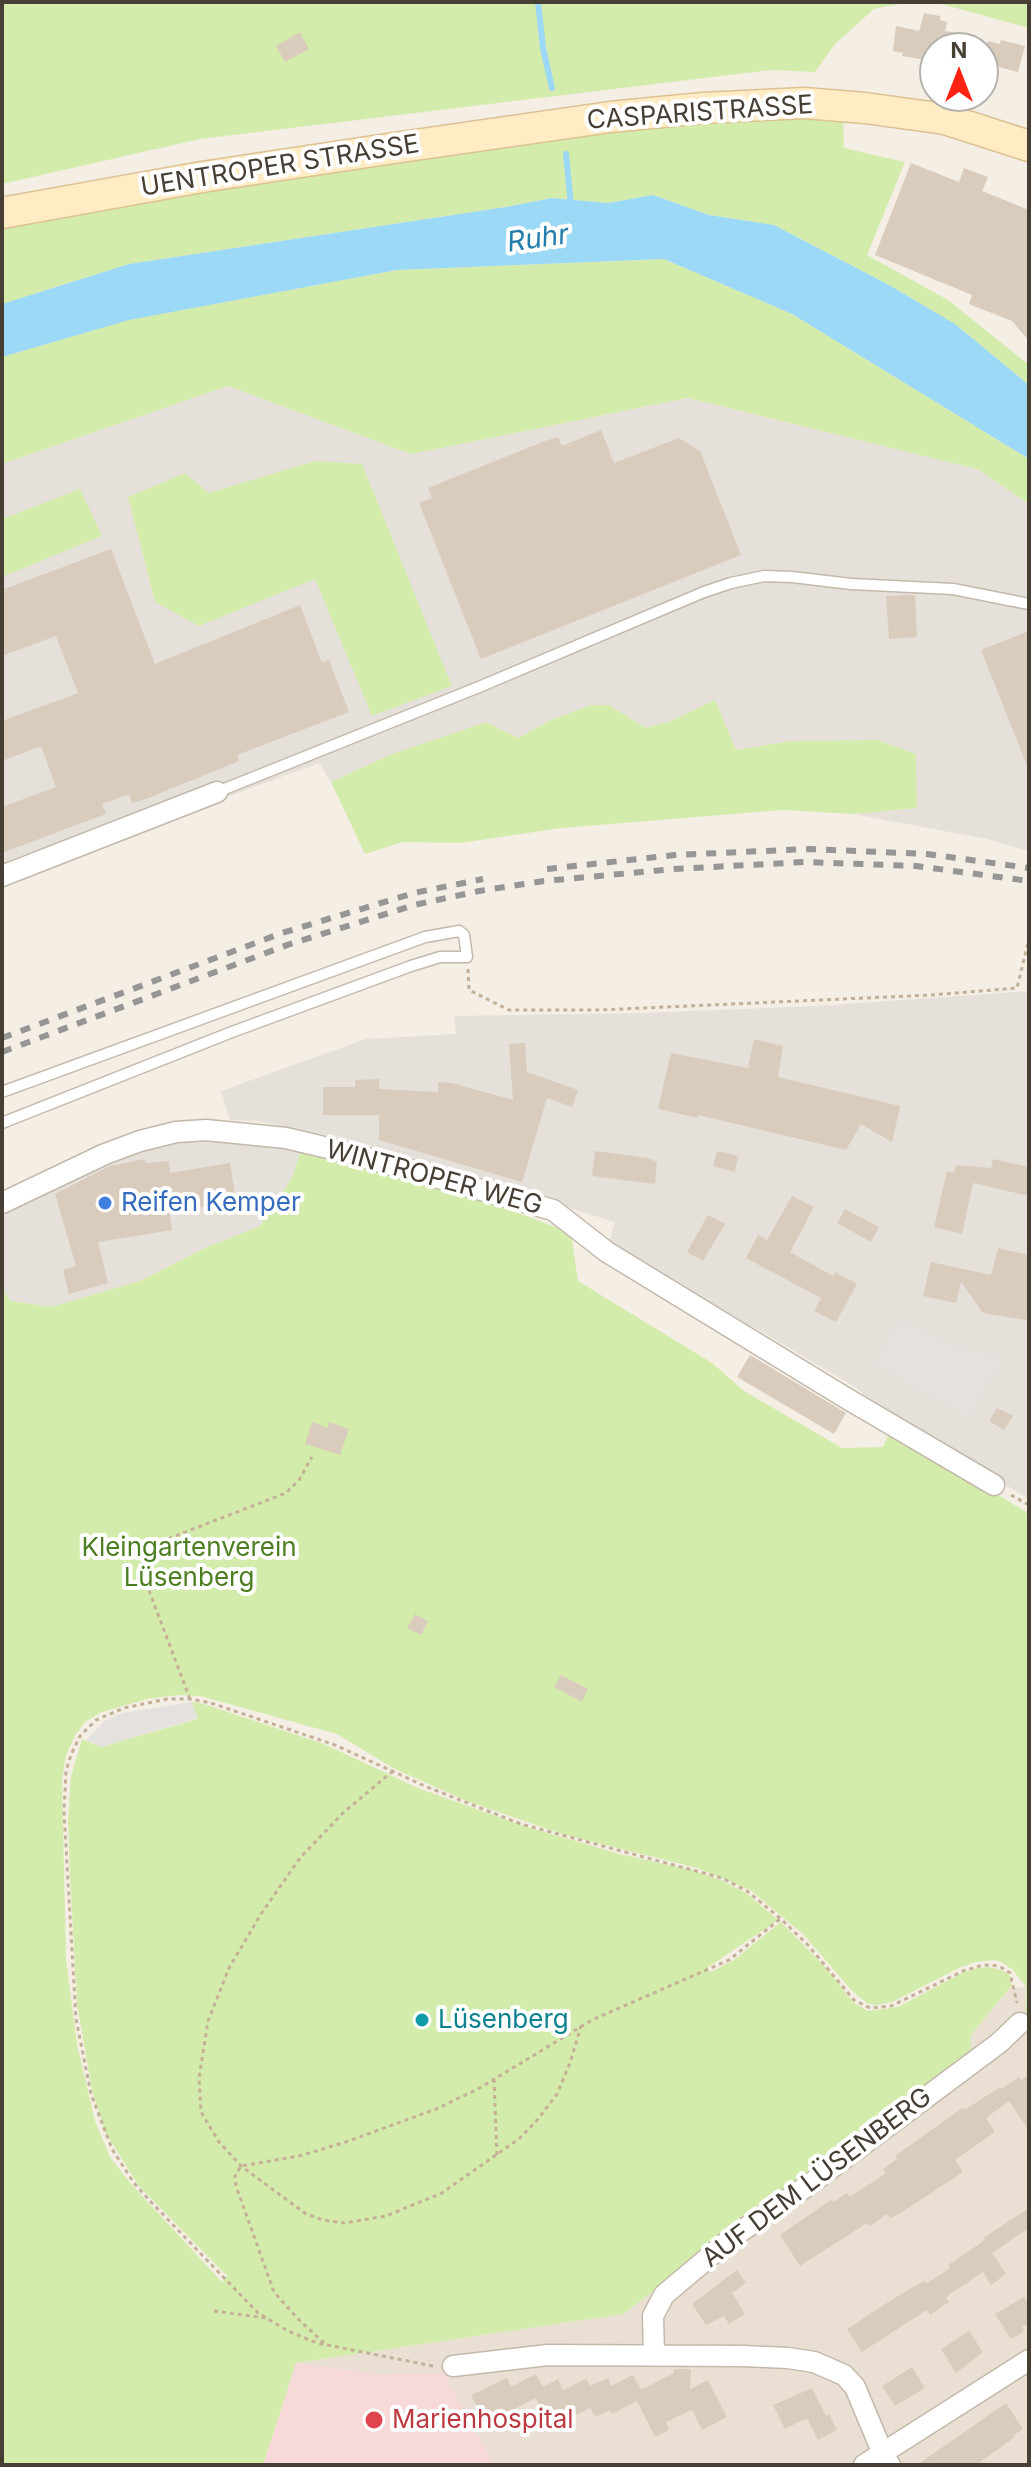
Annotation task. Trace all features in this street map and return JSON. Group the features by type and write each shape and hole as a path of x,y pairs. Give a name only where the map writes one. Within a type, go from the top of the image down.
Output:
{"main road":[{"name":"CASPARISTRASSE","path":"558,124 703,108 804,103 945,119 1029,146"},
{"name":"UENTROPER STRASSE","path":"2,213 202,177 558,124"}],"street":[{"path":"2,876 217,792"},
{"name":"WINTROPER WEG","path":"2,1203 105,1154 140,1141 176,1132 206,1130 299,1141 553,1210 607,1252 994,1485"},
{"name":"AUF DEM LÜSENBERG","path":"654,2354 653,2316 664,2295 734,2236 810,2184 999,2043 1020,2023"},
{"path":"453,2366 548,2355 654,2354 788,2358 828,2366 844,2375 855,2387 886,2460"},
{"path":"864,2465 886,2460 1029,2360"}],"lane":[{"path":"217,792 731,583 764,576 792,577 851,584 953,589 1029,604"},
{"path":"2,1092 425,937 459,931 464,935 467,957 440,957 411,966 232,1032 2,1123"}],"path":[{"path":"467,957 469,990 509,1010 599,1010 931,995 1017,988 1029,939"},
{"path":"190,1699 142,1572 145,1551 162,1541 286,1493 299,1480 312,1457"},
{"path":"453,2366 417,2364 327,2345 302,2338 267,2319 209,2264 120,2163 97,2114 85,2074 76,2019 64,1812 66,1771 75,1744 96,1720 124,1708 167,1699 190,1699 223,1707 314,1737 469,1805 521,1824 722,1878 747,1891 781,1919 860,2004 870,2008 891,2006 963,1971 992,1965 1006,1969 1013,1977 1020,2023"},
{"path":"393,1770 344,1812 300,1858 245,1939 217,1993 203,2044 199,2102 206,2124 241,2166 306,2214 334,2222 358,2222 386,2216 424,2202 468,2176 520,2138 549,2106 567,2071 581,2026"},
{"path":"327,2345 274,2292 236,2186 235,2176 241,2166 299,2156 403,2123 494,2079 581,2026 729,1960 781,1919"},
{"path":"494,2079 497,2155"},
{"path":"214,2311 267,2319"}],"shaded area":[{"path":"228,386 411,454 688,398 977,469 1029,504 1029,851 987,839 853,814 917,808 916,754 876,740 791,741 736,750 714,701 671,721 646,728 608,705 591,705 551,720 518,738 486,722 392,754 331,782 319,763 2,880 2,464"},
{"path":"1029,991 1029,1499 884,1412 855,1387 762,1332 684,1291 609,1242 615,1222 341,1138 258,1121 230,1120 221,1091 366,1039 456,1034 454,1016 817,1006"},
{"path":"215,1138 301,1149 292,1178 261,1226 207,1247 140,1281 51,1307 11,1301 2,1289 2,1214 120,1153 170,1142"},
{"path":"900,1321 943,1343 1001,1359 970,1417 874,1363"},
{"path":"192,1702 198,1718 101,1747 86,1740 106,1720 122,1713"},
{"path":"1026,1987 1029,2025 1029,2465 263,2465 296,2363 623,2314 971,2056 971,2035 1010,1988"},
{"name":"Marienhospital","path":"296,2363 380,2374 444,2373 494,2465 263,2465"}],"green space":[{"path":"2,2 909,2 874,9 835,44 815,72 771,70 200,139 2,184"},
{"path":"934,2 1029,2 1029,28"},
{"path":"843,116 844,148 905,162 867,255 948,300 1029,365 1029,385 955,324 889,285 774,225 709,215 653,195 608,203 552,198 129,264 2,304 2,225 507,142 731,118"},
{"path":"664,259 792,314 1029,459 1029,504 977,469 688,398 411,454 228,386 2,464 2,357 128,320 397,270"},
{"path":"315,461 362,464 452,686 372,716 315,579 199,626 155,602 128,497 185,473 209,493"},
{"path":"80,489 102,536 2,577 2,519"},
{"path":"715,700 736,750 791,741 877,740 916,754 917,808 853,814 783,810 561,828 460,843 403,842 365,854 331,782 392,754 486,722 518,738 551,720 591,705 609,705 646,728 671,721"},
{"name":"Kleingartenverein Lüsenberg","path":"301,1149 455,1189 571,1233 578,1281 712,1363 744,1391 842,1448 883,1447 889,1433 955,1468 1029,1514 1029,2025 1025,2021 1026,1987 1003,1963 995,1960 976,1962 892,2002 867,2003 854,1993 802,1933 750,1890 697,1868 562,1834 469,1802 393,1768 337,1734 200,1696 147,1699 102,1712 85,1722 76,1734 66,1755 62,1780 66,1959 77,2044 95,2121 110,2157 222,2282 227,2276 139,2186 105,2132 92,2090 77,2004 68,1821 71,1776 82,1739 101,1747 197,1719 192,1702 204,1704 324,1744 418,1788 521,1825 620,1854 695,1871 746,1893 778,1920 707,1968 711,1972 734,1960 781,1922 827,1969 854,2003 868,2011 898,2007 964,1972 978,1968 1004,1971 1010,1976 1012,1985 971,2035 971,2056 623,2314 296,2363 263,2465 4,2465 2,1289 11,1301 51,1307 140,1281 207,1247 260,1226 292,1178"}],"water":[{"name":"Ruhr","path":"653,195 709,215 774,225 889,285 955,324 1029,385 1029,459 792,314 664,259 397,270 129,320 2,357 2,304 129,264 552,198 608,203"}],"building":[{"path":"924,13 940,16 940,20 947,22 945,31 951,32 919,32 919,59 893,51 896,26 919,31"},
{"path":"300,32 309,49 285,62 276,46"},
{"path":"1001,40 1025,46 1018,72 999,67"},
{"path":"911,163 959,182 964,168 988,177 982,191 1029,210 1029,341 1012,321 969,304 972,295 875,255"},
{"path":"601,430 614,463 679,438 700,451 741,555 481,659 419,503 432,498 428,488 545,441 558,437 562,446"},
{"path":"111,549 155,664 300,605 322,663 329,660 349,712 237,755 239,761 146,799 132,803 129,794 102,804 106,814 2,853 2,807 56,787 41,746 2,761 2,721 78,693 56,636 2,656 2,590"},
{"path":"915,595 917,637 889,639 886,596"},
{"path":"1029,631 1029,768 1028,768 981,650"},
{"path":"754,1039 783,1046 778,1077 900,1106 892,1142 861,1124 846,1150 698,1115 698,1118 658,1109 671,1053 748,1068"},
{"path":"525,1043 527,1072 578,1090 572,1107 547,1098 522,1182 379,1140 379,1115 323,1115 323,1087 355,1087 355,1080 379,1079 379,1089 438,1092 438,1082 452,1083 513,1100 509,1044"},
{"path":"595,1151 657,1162 655,1184 592,1176"},
{"path":"717,1151 738,1156 735,1172 713,1166"},
{"path":"145,1159 146,1163 169,1161 170,1173 230,1163 236,1202 169,1212 172,1230 98,1242 108,1283 69,1294 63,1270 76,1266 55,1194 110,1166"},
{"path":"993,1159 1029,1167 1029,1196 973,1183 962,1234 934,1227 947,1171 954,1173 956,1165 991,1168"},
{"path":"792,1196 814,1207 790,1252 833,1276 835,1272 857,1284 836,1322 814,1311 821,1298 746,1258 758,1235 767,1240"},
{"path":"845,1209 879,1227 871,1242 837,1223"},
{"path":"708,1215 725,1224 703,1261 687,1252"},
{"path":"998,1248 1029,1255 1029,1308 1026,1320 983,1313 961,1282 956,1303 923,1296 931,1262 991,1275"},
{"path":"750,1355 846,1413 834,1434 737,1377"},
{"path":"997,1408 1013,1416 1004,1430 989,1421"},
{"path":"312,1422 328,1428 329,1422 349,1429 340,1455 305,1444"},
{"path":"415,1614 428,1621 421,1635 407,1628"},
{"path":"561,1675 588,1689 582,1702 554,1687"},
{"path":"1029,2075 1029,2131 1009,2101 986,2118 995,2132 955,2160 963,2172 899,2214 890,2218 887,2214 870,2226 867,2223 800,2266 780,2235 831,2200 833,2202 847,2193 850,2197 886,2173 883,2169 897,2159 895,2156 962,2108 966,2109 1000,2087"},
{"path":"1029,2208 1029,2228 992,2253 1006,2274 991,2285 983,2272 946,2297 949,2302 930,2315 927,2310 862,2352 847,2329 924,2281 926,2284 985,2240 983,2238"},
{"path":"737,2270 746,2283 732,2293 745,2314 729,2324 724,2316 706,2325 692,2304"},
{"path":"1024,2297 1029,2305 1029,2323 1011,2339 995,2314"},
{"path":"969,2331 983,2352 956,2373 941,2349"},
{"path":"912,2367 925,2388 895,2406 882,2386"},
{"path":"674,2369 691,2369 690,2389 708,2380 727,2417 702,2430 692,2410 666,2422 669,2430 655,2437 637,2401 612,2414 610,2410 595,2417 590,2408 558,2423 553,2411 544,2415 536,2398 485,2424 471,2395 507,2378 511,2387 536,2374 543,2387 558,2379 563,2390 586,2379 590,2386 608,2378 611,2386 633,2375 641,2390 674,2373"},
{"path":"812,2388 837,2430 818,2440 807,2418 785,2429 773,2405"},
{"path":"1006,2403 1023,2429 976,2465 917,2465"}],"waterway":[{"path":"538,2 543,48 552,88"},
{"name":"Ruhr","path":"566,154 571,206"}],"railway":[{"path":"547,869 675,855 809,849 927,854 1029,868"},
{"path":"2,1052 290,944 414,905 479,891 544,881 674,869 805,862 916,866 1029,881"},
{"path":"2,1038 282,933 414,893 483,879"}],"place":[{"name":"Reifen Kemper","path":"105,1203"},
{"name":"Lüsenberg","path":"422,2020"},
{"name":"Marienhospital","path":"374,2420"}]}
